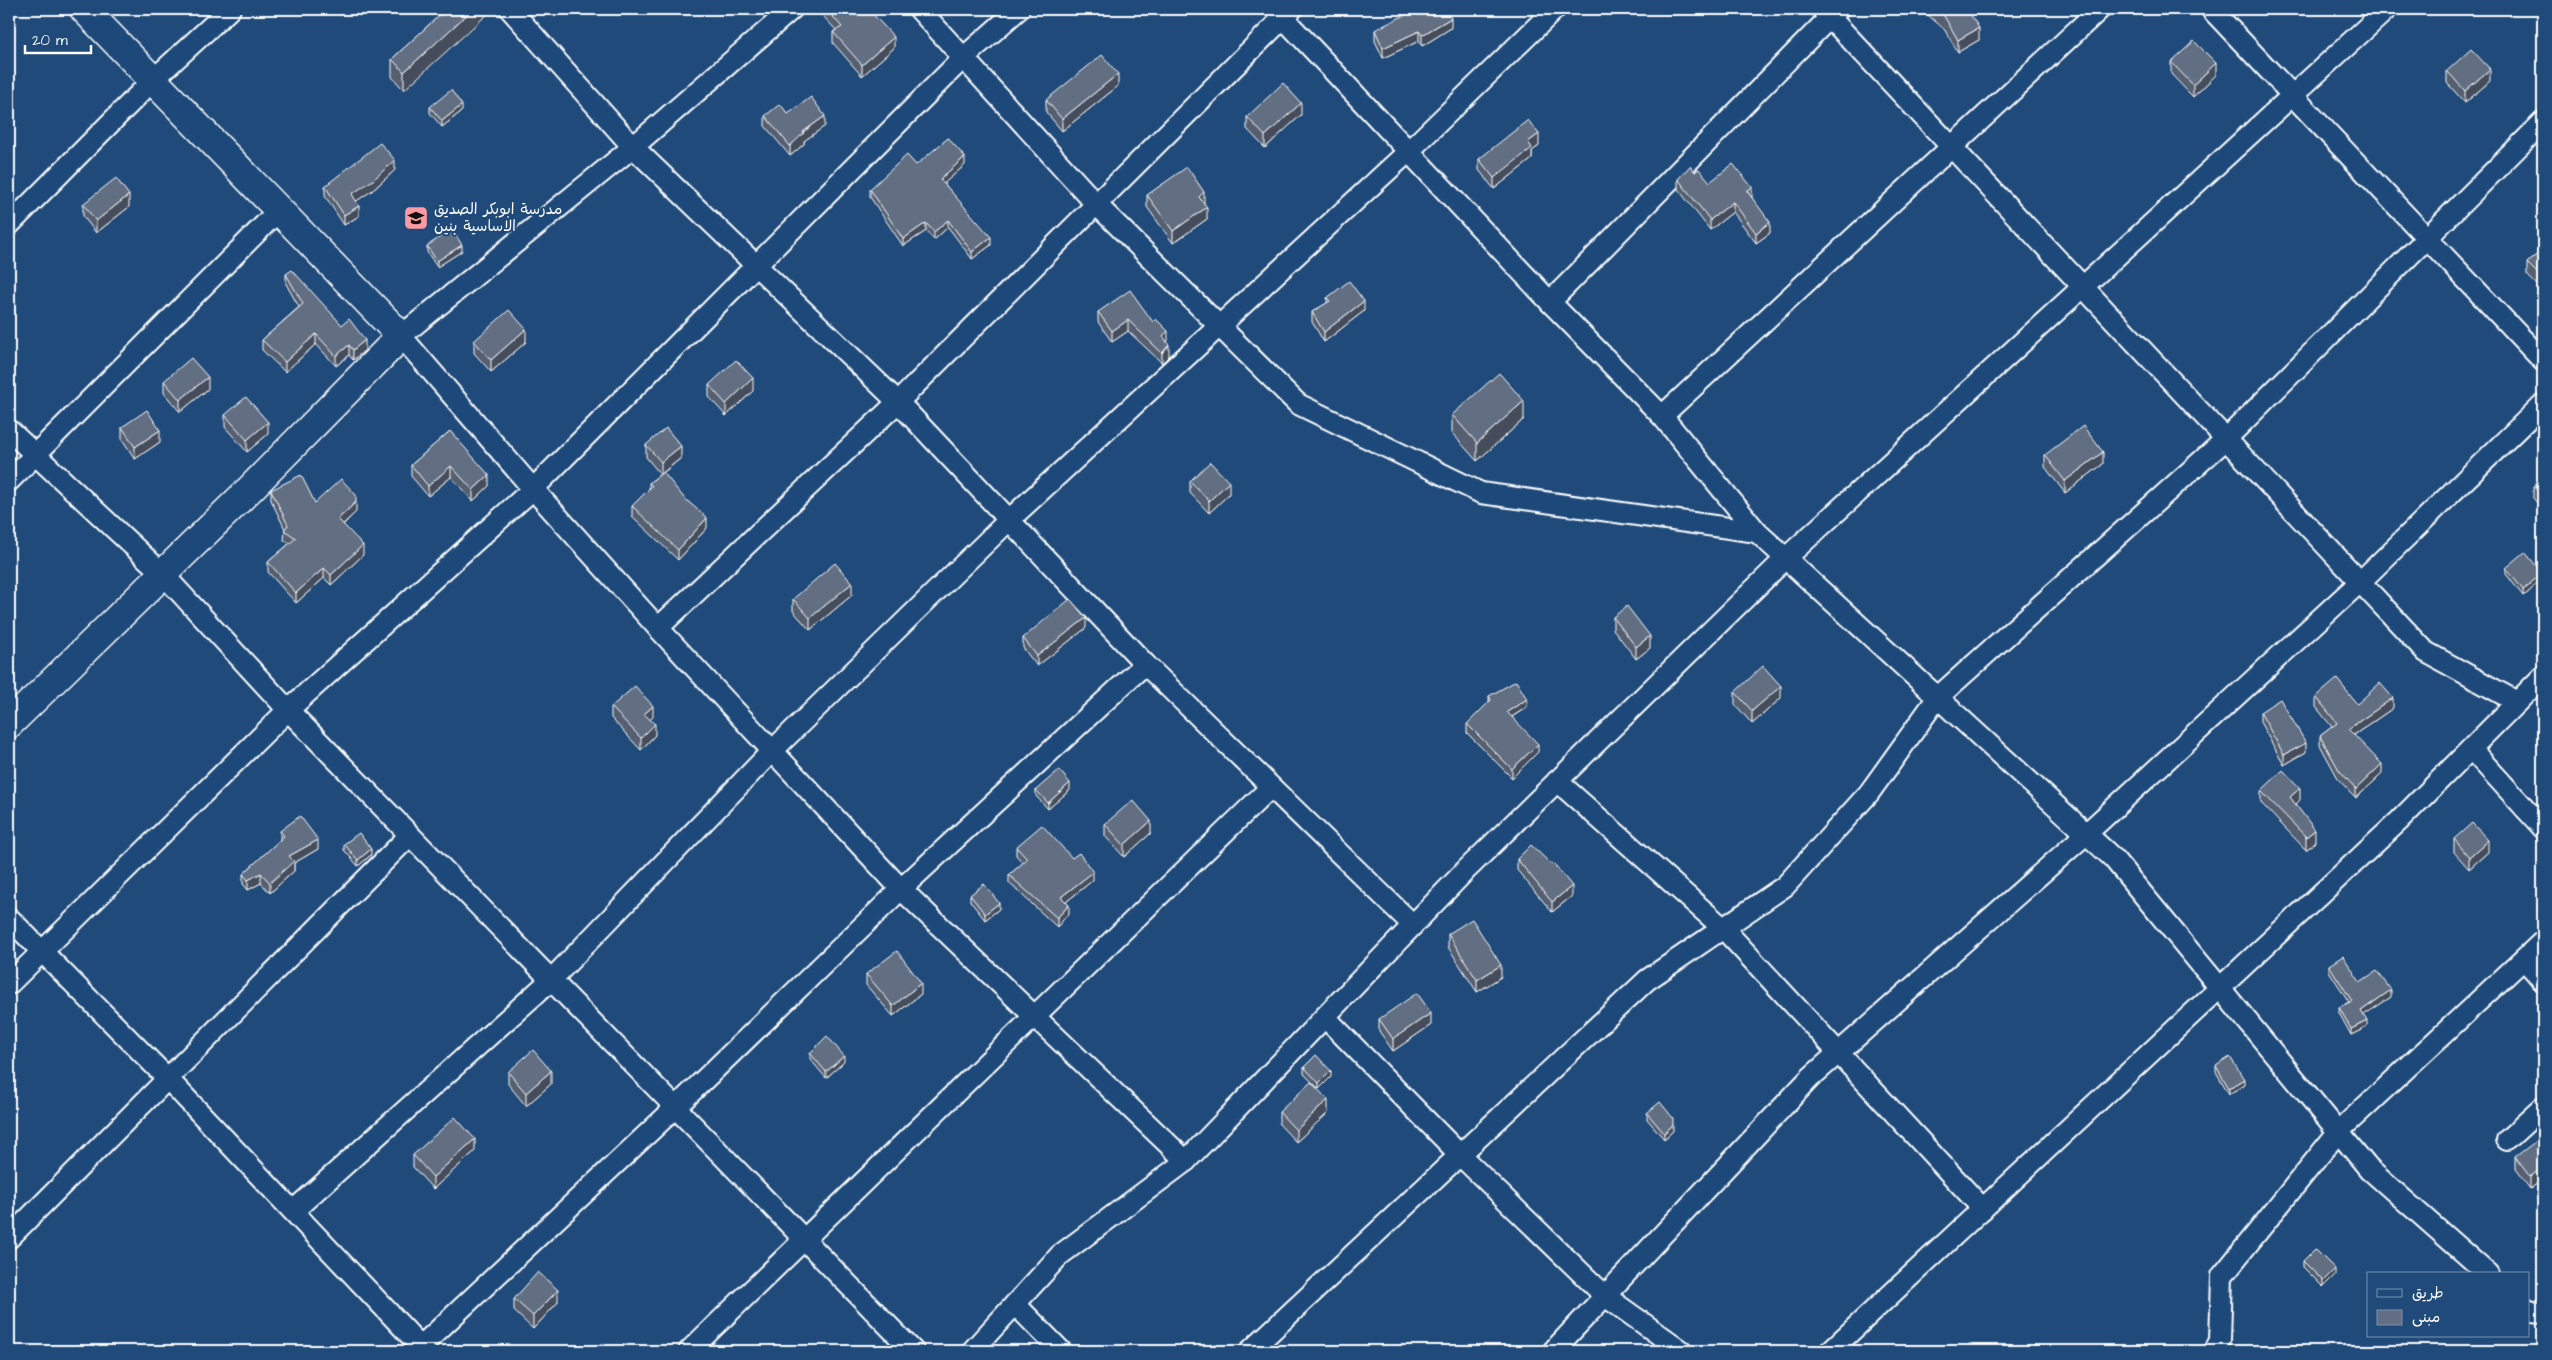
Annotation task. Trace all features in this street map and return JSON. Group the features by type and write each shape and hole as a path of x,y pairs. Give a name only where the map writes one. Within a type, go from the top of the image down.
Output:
{"street":[{"path":"84,9 400,336 533,489 658,628 901,889 1186,1161"},
{"path":"9,225 153,80 230,9"},
{"path":"510,9 633,147 898,402 1145,664 1270,788 1413,925"},
{"path":"9,724 163,574 400,336 633,147 792,9"},
{"path":"919,9 1096,204 1298,404 1481,493 1757,532"},
{"path":"9,984 288,710 533,489 757,267 963,58 1019,9"},
{"path":"293,1212 551,980 772,751 1008,520 1409,152 1555,9"},
{"path":"1662,416 2100,9"},
{"path":"2211,9 2543,361"},
{"path":"972,1351 1060,1255 1186,1161 1413,925 1557,781 1786,558 2084,288 2387,9"},
{"path":"658,628 898,402 1096,204 1283,12 1409,152 1550,302 1662,416 1757,532 2113,858 2369,1169 2486,1272"},
{"path":"1550,302 1830,12 1952,148 2426,652 2517,702"},
{"path":"1250,1351 1647,980 1785,886 1870,793 1938,697 2226,438 2543,122"},
{"path":"9,481 279,210"},
{"path":"1553,1351 1810,1078 2086,833 2360,582 2543,404"},
{"path":"9,430 163,574 288,710 913,1351"},
{"path":"9,918 40,952 167,1078 421,1350 901,889 1145,664"},
{"path":"1830,1351 2399,821 2543,676"},
{"path":"2471,749 2543,828"},
{"path":"1557,781 1723,928 1983,1209"},
{"path":"689,1351 1270,788"},
{"path":"9,1238 410,835"},
{"path":"2215,1351 2220,1340 2222,1276 2338,1132 2543,942"},
{"path":"2524,960 2543,981"},
{"path":"1325,1016 1460,1155 1605,1296 1682,1351"},
{"path":"2507,1140 2543,1107"},
{"path":"1015,1304 1061,1351"},
{"path":"2530,1309 2543,1312"}],"building":[{"path":"446,9 473,9 404,72 392,59"},
{"path":"826,9 868,9 894,37 862,65 833,32 842,27"},
{"path":"1417,9 1446,9 1451,18 1422,35 1419,31 1383,48 1375,30"},
{"path":"1935,9 1967,9 1979,28 1958,40 1944,16"},
{"path":"2194,41 2216,63 2193,85 2171,62"},
{"path":"2471,49 2490,69 2465,91 2447,71"},
{"path":"1102,55 1118,74 1062,119 1046,100"},
{"path":"1283,83 1301,103 1265,136 1247,117"},
{"path":"451,90 462,105 442,121 430,107"},
{"path":"811,97 825,116 803,132 790,146 765,116 780,104 788,114"},
{"path":"1528,120 1539,134 1528,142 1532,148 1494,178 1479,159"},
{"path":"948,138 965,157 940,179 991,237 972,252 948,220 934,232 926,223 903,239 870,189 907,155 916,165"},
{"path":"380,143 395,160 373,180 352,194 359,206 344,215 325,186"},
{"path":"1733,164 1752,187 1747,191 1770,222 1756,233 1733,202 1710,220 1678,179 1690,166 1695,172 1699,169 1710,182"},
{"path":"1187,167 1204,192 1199,197 1207,207 1173,231 1147,195"},
{"path":"116,178 129,195 96,221 83,204"},
{"path":"452,229 462,245 437,261 427,246"},
{"path":"2543,249 2543,275 2541,277 2527,263"},
{"path":"292,270 342,325 349,319 365,340 353,350 349,345 336,356 316,334 285,362 262,340 303,304 286,274"},
{"path":"1349,281 1364,301 1324,332 1312,312 1330,301 1327,298"},
{"path":"1130,290 1153,322 1156,319 1168,331 1163,336 1169,345 1162,353 1128,320 1112,331 1098,312"},
{"path":"509,310 526,329 491,360 474,341"},
{"path":"191,358 208,377 180,400 164,381"},
{"path":"736,360 753,378 726,404 709,385"},
{"path":"1499,373 1524,401 1477,443 1452,415"},
{"path":"246,397 268,422 247,440 225,415"},
{"path":"147,410 160,430 135,447 122,427"},
{"path":"2083,426 2103,452 2065,481 2045,455"},
{"path":"666,428 681,446 661,462 646,445"},
{"path":"450,431 489,475 473,490 451,466 428,486 411,465"},
{"path":"1210,462 1229,482 1209,501 1190,481"},
{"path":"663,472 684,498 707,518 678,550 632,506 652,486 649,483"},
{"path":"301,475 315,503 341,479 356,495 356,502 338,519 363,545 331,575 324,568 296,593 268,562 296,538 284,530 288,525 271,490"},
{"path":"2543,478 2543,498 2533,486"},
{"path":"2525,552 2542,573 2523,590 2506,568"},
{"path":"835,563 852,583 810,618 793,599"},
{"path":"1070,599 1086,618 1037,656 1023,638"},
{"path":"1627,606 1650,636 1636,647 1613,617"},
{"path":"1763,666 1781,686 1752,711 1735,692"},
{"path":"2337,679 2357,704 2380,683 2393,698 2348,729 2382,764 2356,789 2339,770 2320,736 2337,723 2316,697"},
{"path":"1516,681 1527,699 1507,712 1538,744 1512,769 1467,724 1491,700 1489,696"},
{"path":"635,686 653,706 644,714 655,724 641,738 611,707"},
{"path":"2280,699 2306,743 2284,755 2260,712"},
{"path":"1059,770 1070,783 1048,803 1036,790"},
{"path":"2283,770 2300,788 2290,797 2315,830 2306,837 2261,791"},
{"path":"1133,800 1151,821 1124,845 1105,824"},
{"path":"300,816 318,840 289,856 294,861 270,883 261,873 248,880 243,874 284,836 280,831"},
{"path":"2472,823 2488,840 2469,857 2454,839"},
{"path":"1042,825 1072,858 1079,853 1093,872 1061,897 1069,905 1057,918 1009,875 1027,859 1016,847"},
{"path":"359,833 371,849 358,860 344,844"},
{"path":"1531,845 1551,864 1553,863 1572,886 1552,902 1517,859"},
{"path":"984,884 999,903 985,914 970,895"},
{"path":"1472,919 1501,965 1477,980 1448,934"},
{"path":"897,951 921,983 893,1006 866,974"},
{"path":"2343,956 2360,982 2377,971 2391,990 2361,1011 2367,1021 2351,1029 2339,1007 2352,1001 2329,965"},
{"path":"1417,993 1431,1013 1393,1039 1379,1019"},
{"path":"827,1036 844,1056 826,1072 810,1053"},
{"path":"533,1050 551,1071 526,1093 508,1072"},
{"path":"1316,1055 1331,1071 1319,1083 1304,1067"},
{"path":"2230,1057 2244,1079 2229,1088 2216,1066"},
{"path":"1311,1082 1328,1100 1296,1130 1279,1112"},
{"path":"1660,1102 1673,1118 1673,1125 1664,1133 1647,1113"},
{"path":"455,1117 475,1139 433,1177 413,1155"},
{"path":"2536,1141 2543,1150 2543,1167 2530,1177 2515,1157"},
{"path":"2315,1249 2335,1269 2323,1281 2303,1261"},
{"path":"538,1272 558,1290 533,1316 514,1299"}],"place":[{"name":"مدرسة ابوبكر الصديق الاساسية بنين","path":"416,218"}]}
